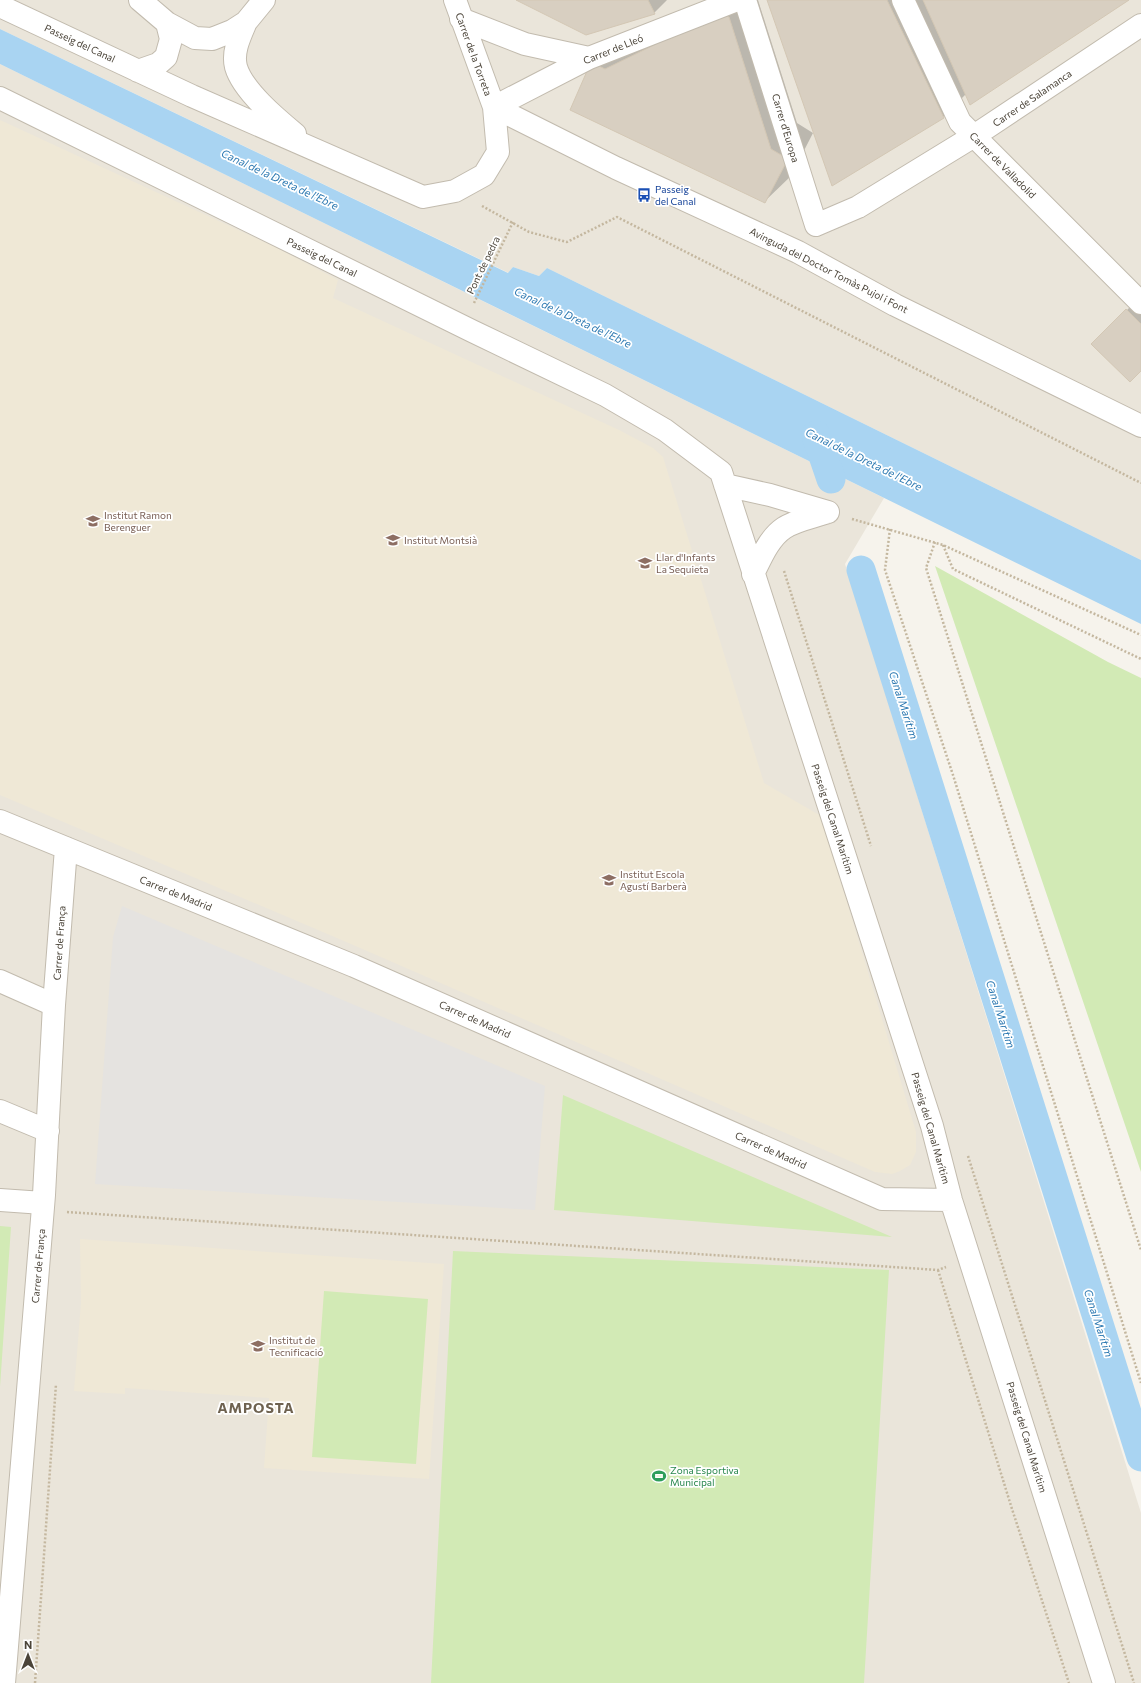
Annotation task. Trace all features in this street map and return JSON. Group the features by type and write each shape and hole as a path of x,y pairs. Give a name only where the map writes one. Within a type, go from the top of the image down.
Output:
{"street":[{"path":"140,0 167,23 195,38 212,39 239,27 264,0"},
{"name":"Carrer de Lleó","path":"494,107 589,58 737,0"},
{"name":"Carrer d'Europa","path":"745,0 816,225"},
{"name":"Carrer de Valladolid","path":"903,0 960,122 1141,303"},
{"name":"Passeig del Canal","path":"0,6 138,71 423,197 455,191 484,176 498,152 494,107"},
{"path":"458,9 525,44 589,58"},
{"name":"Carrer de la Torreta","path":"458,9 494,107"},
{"path":"138,71 158,64 166,57 171,39 167,23"},
{"name":"Carrer de Salamanca","path":"816,225 858,207 974,136 1141,26"},
{"name":"Passeig del Canal","path":"239,27 236,67 250,91 281,122 313,149"},
{"name":"Passeig del Canal","path":"0,98 467,329 606,395 665,430 723,479"},
{"name":"Avinguda del Doctor Tomàs Pujol i Font","path":"494,107 616,168 798,252 895,304 1141,426"},
{"path":"798,252 816,225"},
{"path":"723,479 828,512"},
{"name":"Passeig del Canal Marítim","path":"723,479 932,1126 951,1200 1104,1683"},
{"path":"753,574 765,550 784,528 828,512"},
{"name":"Carrer de Madrid","path":"0,821 354,966 882,1199 951,1200"},
{"name":"Carrer de França","path":"4,1683 43,1203 54,1005 66,848"},
{"path":"0,981 54,1005"},
{"path":"0,1111 48,1131"},
{"path":"0,1200 43,1203"}],"path":[{"path":"455,191 529,232 567,242 617,217 1141,483"},
{"name":"Pont de pedra","path":"472,307 512,222"},
{"path":"828,512 943,545 1141,634"},
{"path":"890,529 885,570 956,783 1141,1383"},
{"path":"935,542 926,568 1141,1250"},
{"path":"943,545 953,569 1141,659"},
{"path":"66,1220 67,1212 938,1270 970,1258 998,1251"},
{"path":"938,1270 1012,1509 1069,1683"},
{"path":"34,1683 56,1382"}],"shaded area":[{"path":"0,0 1141,0 1141,560 547,268 539,276 513,267 509,273 0,29"},
{"path":"0,64 884,498 845,564 1141,1513 1141,1683 0,1683"},
{"path":"0,120 277,248 338,280 333,298 619,430 653,448 663,457 764,783 821,816 916,1132 916,1152 910,1165 892,1174 875,1172 351,944 0,795"},
{"path":"122,906 545,1086 535,1210 95,1184 113,937"},
{"name":"Institut de Tecnificació","path":"80,1239 444,1264 429,1479 264,1468 269,1398 125,1388 125,1394 74,1391 81,1303"}],"green space":[{"path":"935,566 1108,662 1141,678 1141,1172"},
{"path":"563,1095 892,1237 554,1210"},
{"path":"0,1226 11,1227 0,1387"},
{"name":"Zona Esportiva Municipal","path":"453,1251 889,1270 864,1683 431,1683"},
{"path":"324,1291 428,1299 416,1464 312,1457"}],"water":[{"name":"Canal de la Dreta de l'Ebre","path":"0,29 508,273 513,267 539,276 547,268 1141,560 1141,624 0,64"}],"building":[{"path":"516,0 648,0 655,14 586,35"},
{"path":"767,0 887,0 944,118 832,186"},
{"path":"923,0 1129,0 970,105"},
{"path":"719,13 729,17 771,149 788,159 765,203 570,110 591,62 605,69"},
{"path":"1126,309 1141,324 1141,371 1130,382 1091,344"}],"waterway":[{"name":"Canal Marítim","path":"816,435 831,479"},
{"name":"Canal Marítim","path":"861,570 1141,1457"}],"place":[{"name":"Passeig del Canal","path":"644,195"},
{"name":"Institut Ramon Berenguer","path":"93,521"},
{"name":"Institut Montsià","path":"393,540"},
{"name":"Llar d'Infants La Sequieta","path":"645,563"},
{"name":"Institut Escola Agustí Barberà","path":"609,880"},
{"name":"Institut de Tecnificació","path":"258,1346"},
{"name":"Zona Esportiva Municipal","path":"659,1476"}],"district":[{"name":"AMPOSTA","path":"256,1407"}]}
